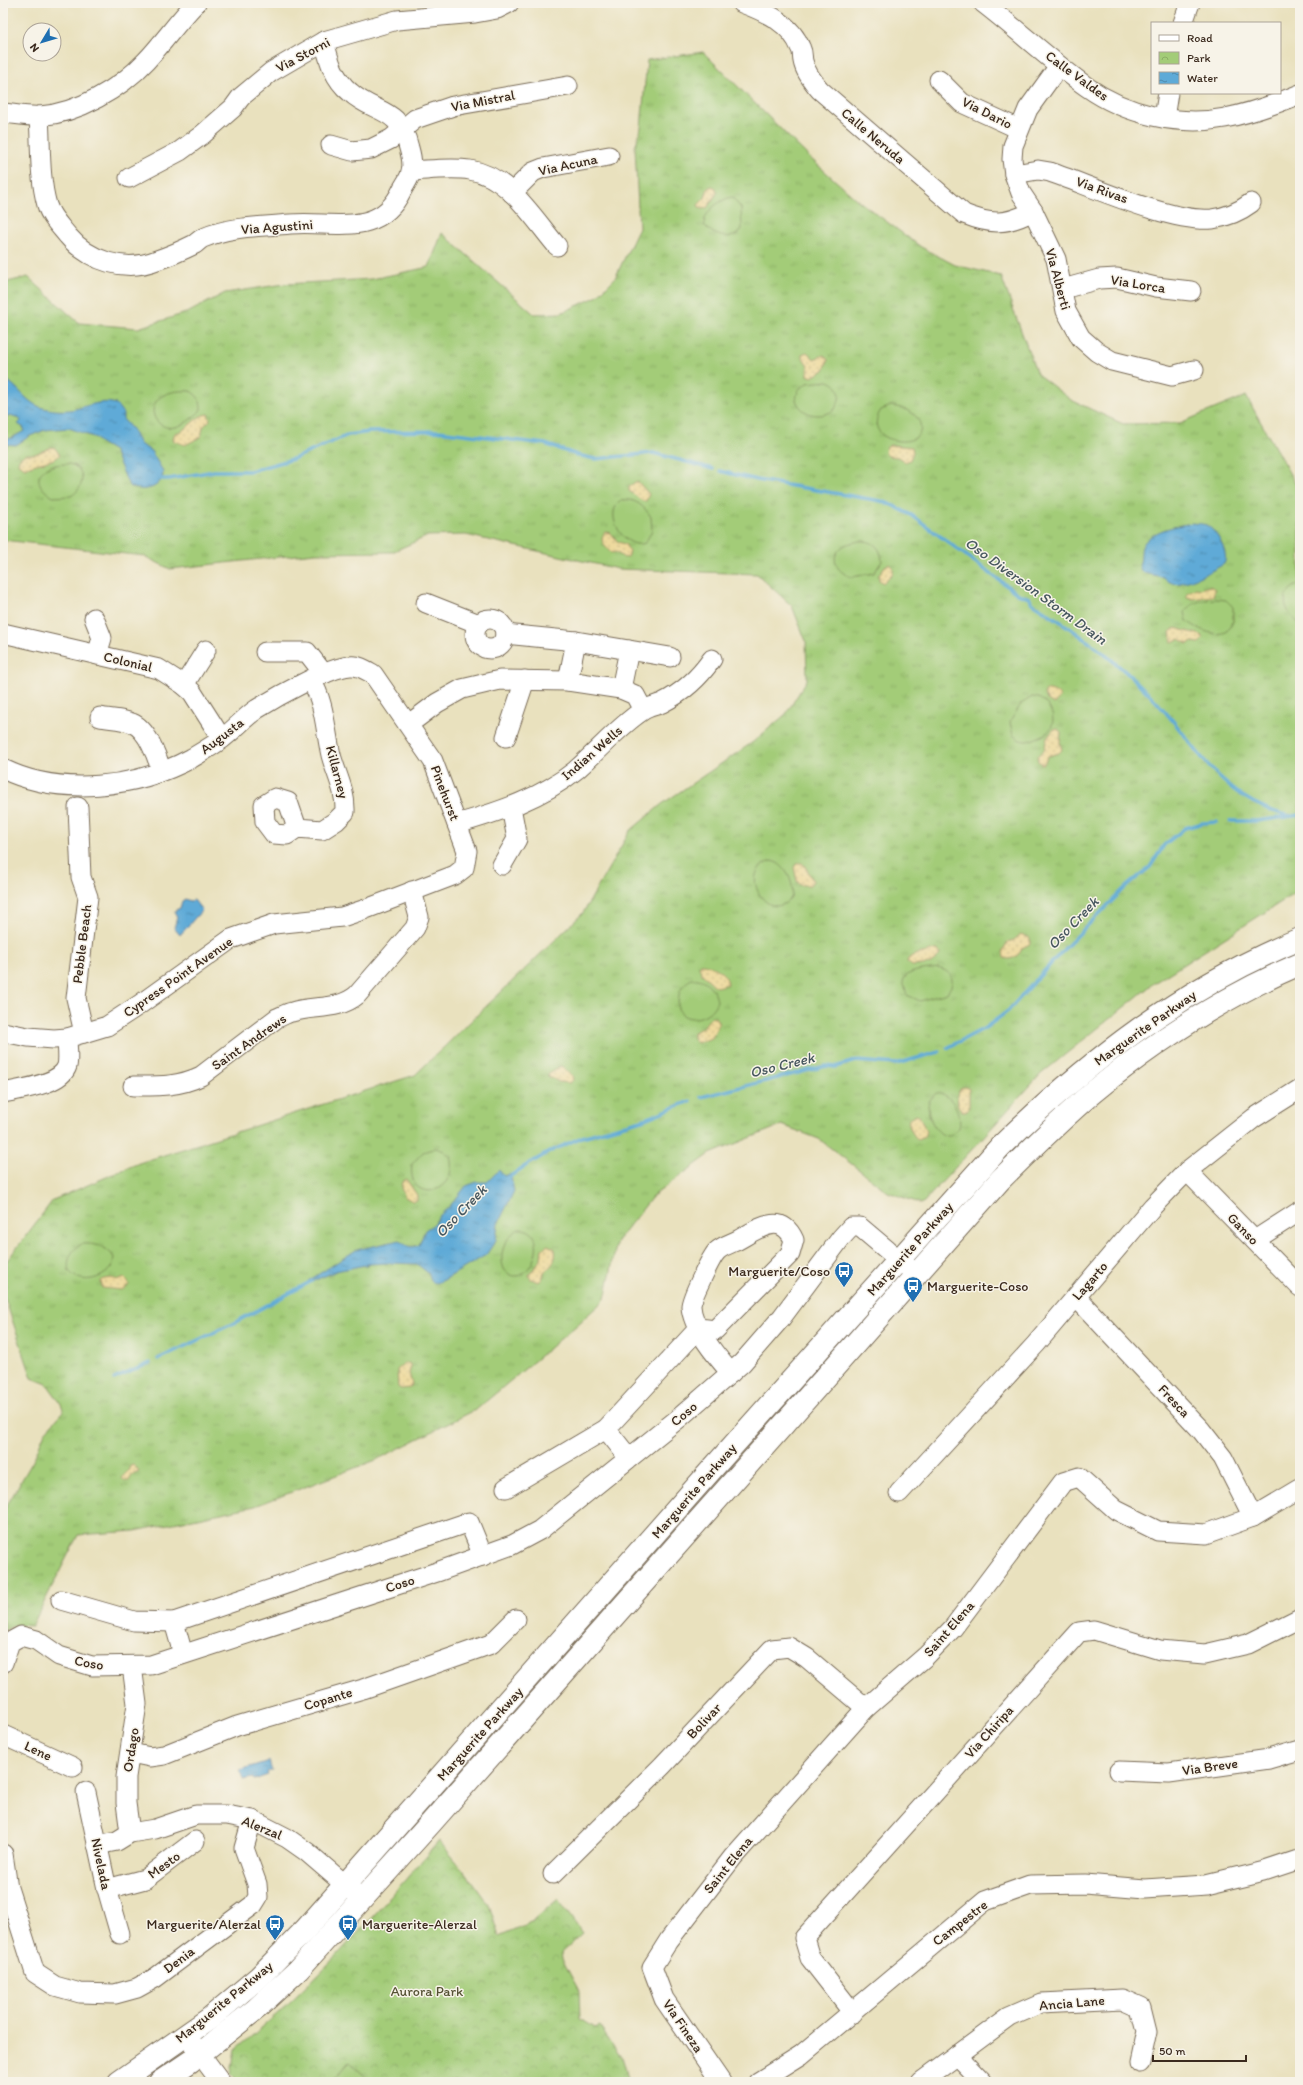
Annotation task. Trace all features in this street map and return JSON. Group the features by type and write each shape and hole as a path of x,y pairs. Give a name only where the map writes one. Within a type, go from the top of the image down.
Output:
{"main road":[{"name":"Marguerite Parkway","path":"119,2082 186,2035 259,1977 306,1930 713,1468 1000,1147 1048,1100 1108,1051 1167,1009 1221,977 1300,939"},
{"name":"Marguerite Parkway","path":"160,2082 200,2055 298,1970 362,1900 1000,1180 1053,1128 1093,1092 1162,1040 1217,1005 1275,975 1300,964"}],"street":[{"path":"3,113 39,116 85,103 126,80 146,61 180,19 196,3"},
{"name":"Via Storni","path":"129,178 180,151 202,135 233,108 241,97 271,72 324,42 397,20 475,13 497,9 508,3"},
{"name":"Calle Neruda","path":"742,3 769,13 778,20 801,49 803,62 820,90 964,214 980,220 999,222 1015,220 1033,211"},
{"name":"Calle Valdes","path":"984,3 1059,66 1088,88 1114,103 1164,118 1194,121 1224,119 1251,113 1300,94"},
{"path":"1183,22 1190,3"},
{"name":"Via Agustini","path":"39,116 44,190 47,206 57,222 73,241 88,254 107,262 122,266 138,265 156,261 195,244 203,238 245,226 305,223 352,225 366,223 379,218 390,209 399,197 411,171 409,149 402,128 392,116 379,108 360,100 349,92 332,70 324,42"},
{"name":"Via Alberti","path":"1059,66 1028,110 1019,128 1013,146 1014,174 1021,193 1033,211 1056,259 1063,289 1066,311 1081,338 1097,352 1112,362 1172,376 1194,370"},
{"name":"Via Dario","path":"940,80 962,104 1019,128"},
{"name":"Via Mistral","path":"331,145 352,151 371,149 391,139 402,128 415,119 453,106 568,86"},
{"path":"1164,118 1168,94"},
{"name":"Via Acuna","path":"512,193 533,172 543,168 608,156"},
{"path":"411,171 455,169 475,171 491,177 522,202 530,215 557,246"},
{"name":"Via Rivas","path":"1014,174 1038,170 1050,172 1163,212 1193,210 1211,219 1224,217 1239,212 1251,203"},
{"name":"Via Lorca","path":"1063,289 1099,279 1118,278 1156,288 1191,291"},
{"path":"426,603 479,624 485,620 496,620 500,623 505,634 576,641 670,657"},
{"path":"94,618 102,638 97,655"},
{"name":"Colonial","path":"3,633 159,669 192,692 222,739"},
{"path":"568,681 576,641"},
{"path":"184,685 206,650"},
{"path":"621,689 629,650"},
{"path":"265,652 307,652 317,677"},
{"name":"Indian Wells","path":"457,824 511,807 549,788 574,771 624,725 643,710 662,702 693,682 712,659"},
{"name":"Augusta","path":"3,769 45,783 89,787 131,781 191,758 222,739 256,709 317,677 351,666 361,667 373,674 409,724"},
{"name":"Killarney","path":"297,828 322,830 336,821 345,812 345,803 331,755 317,677"},
{"path":"409,724 437,703 462,689 500,680 568,681 621,689 635,695 643,710"},
{"path":"506,737 525,680"},
{"path":"100,717 133,723 155,750 161,770"},
{"name":"Pinehurst","path":"409,724 433,761 467,851 464,868"},
{"name":"Pebble Beach","path":"3,1093 40,1084 62,1075 75,1035 76,998 88,897 81,877 78,807"},
{"path":"502,864 517,839 511,807"},
{"name":"Cypress Point Avenue","path":"3,1032 28,1037 54,1039 107,1026 231,939 274,924 342,917 455,875 464,868"},
{"name":"Saint Andrews","path":"133,1086 169,1086 189,1082 201,1076 277,1018 292,1012 349,1002 357,995 415,928 419,918 412,891"},
{"name":"Lagarto","path":"899,1493 1036,1344 1153,1206 1186,1171 1248,1122 1300,1089"},
{"name":"Ganso","path":"1186,1171 1300,1287"},
{"path":"1255,1240 1300,1211"},
{"path":"699,1328 715,1330 790,1254 794,1240 790,1232 782,1226 769,1225 717,1251 691,1299 691,1307 699,1328 710,1350 731,1373"},
{"name":"Coso","path":"3,1663 10,1642 21,1636 36,1640 59,1656 92,1666 151,1665 483,1556 512,1545 540,1530 629,1458 742,1363 782,1317 841,1238 851,1227 860,1228 916,1275"},
{"name":"Fresca","path":"1076,1297 1201,1430 1223,1458 1253,1517"},
{"path":"506,1488 606,1429 699,1328"},
{"path":"606,1429 629,1458"},
{"name":"Saint Elena","path":"652,1967 669,1940 733,1857 866,1708 926,1656 953,1628 1063,1482 1079,1477 1116,1510 1158,1531 1206,1534 1253,1517 1300,1489"},
{"path":"61,1600 134,1621 174,1622 469,1522 483,1556"},
{"name":"Via Chiripa","path":"853,2013 810,1958 804,1938 1079,1632 1094,1630 1160,1650 1205,1654 1248,1644 1300,1618"},
{"name":"Copante","path":"131,1753 150,1757 164,1755 237,1726 363,1689 491,1644 516,1619"},
{"path":"174,1622 183,1654"},
{"name":"Bolivar","path":"553,1874 662,1766 772,1649 789,1647 806,1658 866,1708"},
{"name":"Ordago","path":"130,1833 126,1797 126,1777 131,1753 137,1704 132,1666"},
{"name":"Lene","path":"3,1735 73,1767"},
{"name":"Via Breve","path":"1119,1771 1169,1773 1268,1759 1300,1750"},
{"name":"Nivelada","path":"86,1792 107,1890 120,1934"},
{"name":"Alerzal","path":"97,1845 117,1841 130,1833 155,1829 196,1815 227,1815 252,1820 287,1838 346,1885 362,1900"},
{"name":"Denia","path":"3,1854 8,1888 35,1973 55,1986 80,1993 115,1994 137,1988 155,1978 253,1905 258,1897 257,1884 244,1848 252,1820"},
{"name":"Mesto","path":"107,1890 145,1879 195,1841"},
{"name":"Campestre","path":"758,2082 801,2055 853,2013 959,1921 985,1901 1030,1885 1084,1884 1145,1889 1206,1885 1264,1871 1300,1859"},
{"name":"Via Fineza","path":"652,1967 664,1999 721,2082"},
{"name":"Ancia Lane","path":"921,2082 1009,2017 1041,2003 1123,1999 1141,2007 1146,2031 1140,2062"},
{"path":"186,2035 221,2082"},
{"path":"957,2055 983,2082"}],"green space":[{"path":"703,52 810,158 856,199 921,247 955,265 1001,276 1037,374 1071,400 1123,424 1180,423 1246,396 1300,492 1300,890 1154,983 1041,1074 922,1204 888,1192 819,1139 782,1125 710,1154 653,1196 617,1241 605,1299 577,1325 477,1409 376,1460 255,1506 135,1531 78,1535 32,1626 15,1625 3,1631 3,1512 33,1461 45,1432 64,1411 60,1402 47,1384 32,1378 3,1293 3,1266 53,1200 139,1163 415,1075 583,913 630,831 662,804 753,742 786,714 807,680 806,641 792,606 757,574 618,569 466,535 428,536 392,552 315,553 170,569 144,556 3,540 3,283 28,277 79,323 138,328 189,312 225,293 285,284 372,279 429,267 442,233 534,314 561,313 596,297 615,278 639,228 635,147 641,128 647,60"},
{"path":"732,197 741,208 742,229 734,236 729,237 713,233 705,226 706,216 713,207"},
{"path":"828,381 836,386 839,393 837,406 834,410 829,413 818,415 807,413 803,410 796,400 798,390 807,383"},
{"path":"190,391 197,396 200,401 201,409 198,413 179,426 167,427 159,423 154,415 154,406 159,398 171,392"},
{"path":"891,406 906,410 916,416 921,430 916,437 908,441 897,441 887,438 879,431 876,422 881,410"},
{"path":"69,464 75,466 81,474 82,478 79,488 71,496 53,497 40,484 39,478 41,473 45,469 52,466"},
{"path":"623,500 632,500 636,502 646,510 651,517 652,531 645,543 637,544 630,542 618,529 614,513 617,505"},
{"path":"859,541 872,543 875,545 880,552 882,561 874,573 852,577 843,573 839,569 835,561 835,557 837,552 843,546"},
{"path":"1300,584 1300,624 1290,614 1285,603 1288,592"},
{"path":"1216,599 1226,600 1233,607 1233,622 1226,632 1216,634 1211,633 1196,627 1187,621 1185,612 1191,605 1202,601"},
{"path":"1032,697 1038,698 1047,705 1053,721 1048,732 1045,734 1028,741 1023,741 1013,735 1010,722 1021,704"},
{"path":"772,861 782,866 791,881 791,898 782,905 773,905 765,901 759,893 756,884 756,875 761,866"},
{"path":"938,968 947,972 952,978 952,985 947,993 920,1001 907,995 903,981 905,977 913,972"},
{"path":"692,979 701,980 709,985 714,992 717,1001 712,1010 704,1016 689,1018 684,1016 678,1009 678,1000 680,991 684,984"},
{"path":"936,1093 946,1096 951,1100 955,1105 959,1117 959,1128 949,1136 940,1133 930,1118 928,1106 929,1101"},
{"path":"436,1148 444,1151 450,1156 451,1169 447,1180 441,1187 432,1190 424,1190 417,1186 412,1177 412,1164 423,1152"},
{"path":"519,1229 530,1232 535,1239 536,1249 534,1260 528,1269 521,1275 512,1276 504,1269 502,1263 502,1252 507,1241 514,1232"},
{"path":"82,1244 101,1246 109,1251 114,1258 112,1268 102,1276 90,1279 79,1278 69,1271 69,1259 75,1249"},
{"name":"Aurora Park","path":"439,1841 465,1872 489,1905 499,1936 533,1921 558,1899 582,1933 561,1953 562,1959 579,1991 580,2019 594,2028 599,2026 623,2060 629,2082 238,2082 231,2073 235,2050 263,2027 316,1977 366,1924"},
{"path":"350,2062 371,2082 331,2082"}],"sand":[{"path":"712,186 716,188 717,193 707,208 701,209 698,205 705,198 708,188"},
{"path":"807,352 814,359 824,355 828,360 824,370 812,377 808,375 808,366 802,356 802,354"},
{"path":"208,414 210,420 203,427 201,437 185,445 174,441 173,438 175,433 180,432 199,417"},
{"path":"890,445 912,447 913,452 910,460 905,462 898,457 888,456 885,453 886,448"},
{"path":"52,447 55,448 60,455 49,461 25,468 18,464 19,459 25,454 35,454"},
{"path":"635,482 638,482 649,494 646,501 642,501 629,491 629,487"},
{"path":"605,532 611,533 618,542 625,544 630,552 628,557 624,558 616,552 611,553 602,541"},
{"path":"889,564 893,568 893,573 883,583 879,580 879,575 885,566"},
{"path":"1210,586 1215,589 1213,596 1193,599 1187,597 1187,593 1196,588 1200,589"},
{"path":"1175,628 1201,635 1203,639 1199,643 1193,642 1187,644 1179,639 1172,642 1170,632"},
{"path":"1046,690 1054,691 1059,695 1060,697 1054,704 1047,700 1044,694"},
{"path":"1054,729 1058,729 1061,732 1060,743 1062,750 1059,753 1048,756 1044,764 1041,764 1038,761 1037,756 1044,750 1047,738"},
{"path":"798,863 803,864 813,881 810,885 800,885 797,881 794,867"},
{"path":"1021,934 1030,938 1030,944 1022,948 1015,957 1009,959 1004,958 1003,951 1007,942 1014,940"},
{"path":"938,950 940,955 931,964 912,966 907,962 908,959 914,955"},
{"path":"701,964 714,967 725,976 728,984 716,987 702,974 699,967"},
{"path":"711,1017 716,1018 719,1024 712,1038 697,1043 693,1039 693,1033 703,1027"},
{"path":"561,1066 572,1075 573,1080 570,1083 559,1082 548,1076 549,1073"},
{"path":"965,1087 969,1089 969,1109 962,1111 958,1106 957,1095 961,1088"},
{"path":"916,1115 920,1117 926,1131 924,1137 919,1140 913,1133 909,1124 909,1119"},
{"path":"406,1179 417,1195 417,1200 412,1201 405,1197 401,1188 402,1182"},
{"path":"548,1245 555,1249 555,1260 544,1272 542,1280 538,1282 531,1279 529,1275 541,1259 542,1249"},
{"path":"111,1278 119,1280 125,1278 129,1285 122,1290 102,1288 101,1281"},
{"path":"409,1363 411,1367 409,1373 412,1384 410,1388 401,1389 398,1387 397,1370 404,1364"},
{"path":"134,1465 139,1472 132,1475 129,1481 124,1481 122,1477 128,1471 130,1466"}],"water":[{"path":"3,378 15,386 34,404 48,409 70,410 103,402 116,404 123,413 123,419 132,429 140,444 151,451 163,471 160,482 156,486 146,489 129,486 114,451 99,442 96,438 69,428 45,430 30,436 16,445 3,444 3,440 12,438 24,431 24,428 18,424 21,421 19,418 10,415 3,418"},
{"path":"1192,523 1206,525 1212,529 1219,538 1224,549 1224,564 1198,577 1177,584 1141,571 1139,565 1142,547 1151,536 1164,530"},
{"path":"185,899 190,901 194,900 202,910 180,935 174,928 177,917 174,911 180,908 182,901"},
{"path":"499,1170 504,1176 510,1174 514,1191 498,1224 496,1240 486,1255 444,1280 437,1283 432,1282 428,1273 417,1264 388,1263 370,1264 336,1271 309,1283 308,1281 356,1250 400,1240 408,1246 413,1247 419,1245 425,1230 434,1224 439,1216 450,1206 466,1186 477,1182 487,1182"},
{"path":"269,1761 272,1771 267,1772 268,1775 254,1780 253,1778 243,1780 240,1770"}],"waterway":[{"name":"Oso Diversion Storm Drain","path":"158,477 161,479 169,479 214,471 250,471 293,459 348,435 370,432 438,431 545,444 577,455 595,459 653,453 713,469"},
{"name":"Oso Diversion Storm Drain","path":"720,471 757,480 881,501 913,516 1018,594 1029,598 1032,603 1064,624 1124,670 1151,696 1211,768 1226,783 1244,797 1265,808 1290,816"},
{"name":"Oso Creek","path":"1230,821 1257,821 1300,815"},
{"name":"Oso Creek","path":"947,1048 985,1028 1008,1011 1066,947 1127,886 1150,867 1164,845 1185,828 1203,823 1217,822"},
{"name":"Oso Creek","path":"701,1097 826,1066 835,1067 855,1061 896,1064 939,1052"},
{"name":"Oso Creek","path":"508,1178 551,1151 582,1137 645,1119 690,1101"},
{"name":"Oso Creek","path":"158,1359 232,1324 312,1281"},
{"name":"Oso Creek","path":"114,1379 150,1363"}],"place":[{"name":"Marguerite/Coso","path":"844,1288"},
{"name":"Marguerite-Coso","path":"913,1303"},
{"name":"Marguerite/Alerzal","path":"275,1941"},
{"name":"Marguerite-Alerzal","path":"348,1941"}]}
